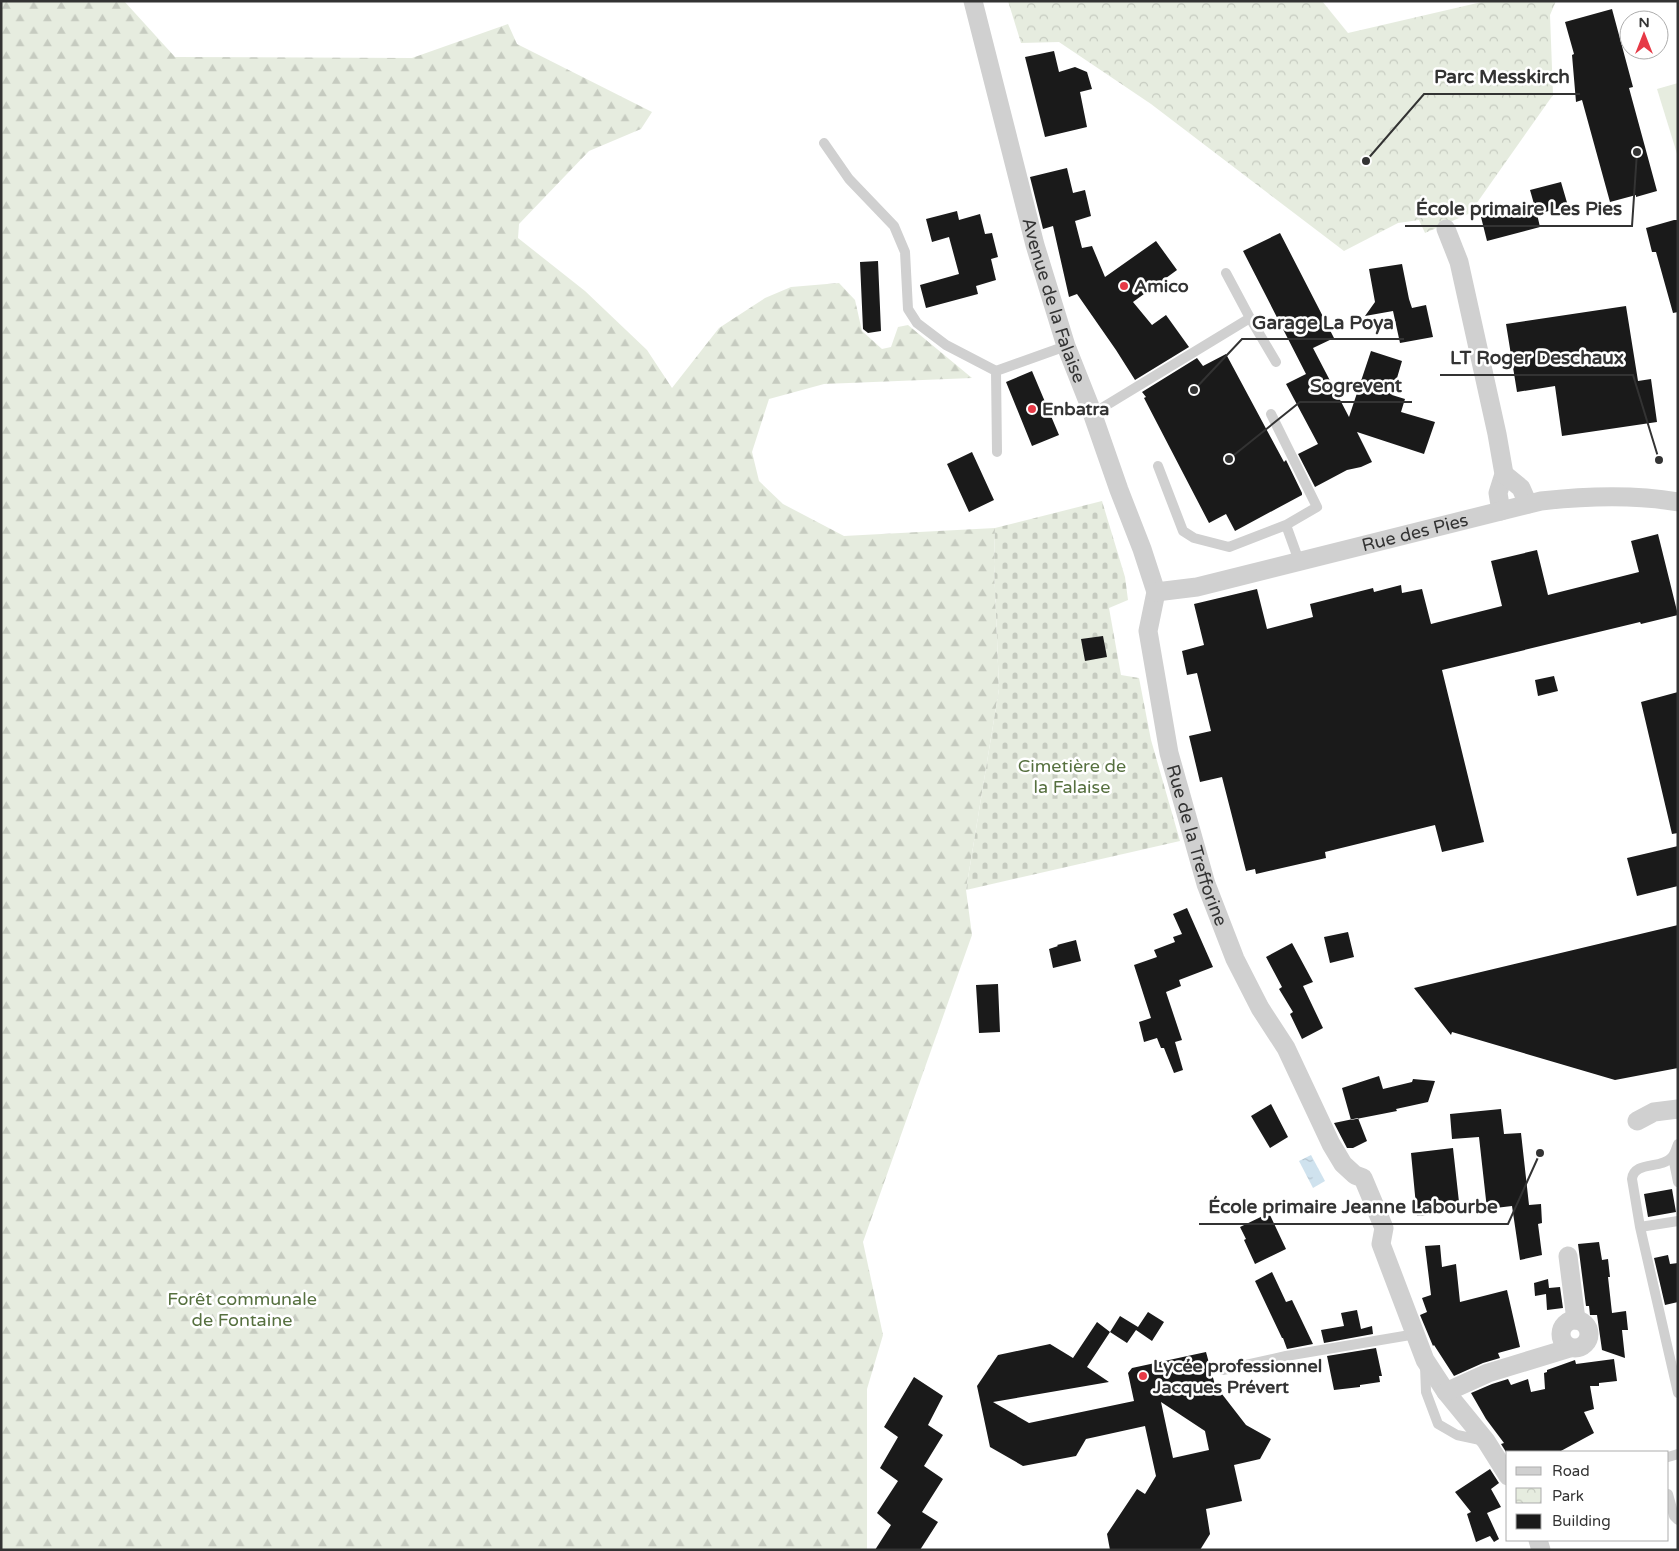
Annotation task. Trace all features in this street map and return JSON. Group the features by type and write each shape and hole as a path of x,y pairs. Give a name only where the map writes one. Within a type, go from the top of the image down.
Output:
{"street":[{"name":"Avenue de la Falaise","path":"973,1 1035,245 1066,346 1156,592"},
{"path":"1446,229 1459,262 1497,434 1504,474 1498,493 1501,511"},
{"path":"1504,474 1520,488 1528,504"},
{"name":"Rue des Pies","path":"1156,592 1197,586 1528,504 1578,497 1658,498 1678,502"},
{"name":"Rue de la Trefforine","path":"1156,592 1148,631 1169,753 1206,884 1235,959 1260,1008 1286,1048 1331,1144 1343,1164 1355,1175 1363,1178 1384,1228 1381,1244 1425,1360 1446,1392 1486,1441 1506,1473"},
{"path":"1637,1121 1654,1112 1678,1109"},
{"path":"1446,1392 1488,1373 1570,1348 1584,1346 1590,1338 1585,1324 1576,1320 1568,1256"}],"lane":[{"path":"824,143 849,179 894,226 905,252 908,309 917,323 946,345 996,370 1066,346"},
{"path":"1226,273 1276,362"},
{"path":"1092,414 1250,318"},
{"path":"996,370 997,452"},
{"path":"1158,466 1183,531 1194,538 1229,547 1286,525 1317,507 1271,414"},
{"path":"1286,525 1299,561"},
{"path":"1678,1144 1673,1157 1678,1182"},
{"path":"1673,1157 1666,1162 1636,1169 1633,1173 1640,1227 1678,1393"},
{"path":"1640,1227 1678,1221"},
{"path":"1223,1370 1286,1356 1416,1334"},
{"path":"1425,1360 1426,1392 1438,1424 1457,1435 1486,1441"},
{"path":"1669,1498 1674,1516 1678,1520"}],"green space":[{"name":"Forêt communale de Fontaine","path":"1,1 124,1 175,57 412,58 508,24 517,44 652,112 641,129 589,151 519,224 518,238 585,291 647,350 672,388 719,328 765,298 791,287 839,283 855,300 862,331 882,349 891,347 898,327 908,325 972,378 824,384 769,399 752,452 759,481 783,504 844,536 995,528 994,564 999,689 966,890 972,935 863,1242 883,1335 867,1389 867,1550 1,1550"},
{"path":"1008,1 1322,1 1348,33 1486,1 1556,1 1550,15 1553,95 1474,207 1475,211 1425,233 1419,220 1398,223 1344,251 1151,104 1059,42 1021,43"},
{"path":"1678,83 1678,157 1657,89"},
{"name":"Cimetière de la Falaise","path":"1102,501 1125,577 1128,600 1109,608 1121,675 1139,678 1151,740 1180,841 966,890 999,689 994,564 995,528"}],"water":[{"path":"1311,1155 1325,1181 1313,1188 1299,1161"}],"building":[{"path":"1612,9 1619,35 1619,60 1626,60 1633,87 1629,88 1657,191 1610,202 1582,100 1576,102 1572,55 1574,54 1565,22"},
{"path":"1054,51 1059,72 1075,67 1087,72 1092,89 1080,92 1087,127 1045,137 1025,57"},
{"path":"1067,168 1073,193 1085,190 1091,216 1075,221 1082,248 1092,246 1105,277 1156,241 1177,270 1133,302 1152,325 1166,315 1189,347 1135,380 1077,294 1069,297 1053,226 1043,229 1030,177"},
{"path":"1561,182 1568,206 1537,214 1540,227 1487,241 1481,217 1534,204 1530,190"},
{"path":"957,211 959,220 980,214 985,234 992,233 998,257 991,259 996,280 976,286 978,294 926,308 920,285 959,274 949,237 932,242 926,219"},
{"path":"1678,220 1678,312 1673,313 1656,252 1652,252 1646,228"},
{"path":"1280,233 1334,338 1313,348 1349,417 1371,351 1402,361 1392,395 1405,399 1401,412 1435,422 1424,454 1357,432 1372,462 1347,470 1315,487 1298,454 1318,444 1286,384 1306,374 1243,251"},
{"path":"878,261 881,331 868,333 863,329 860,262"},
{"path":"1402,264 1412,308 1426,305 1433,337 1400,343 1393,311 1365,316 1375,302 1369,269"},
{"path":"1626,306 1638,381 1651,379 1657,422 1562,436 1555,386 1517,392 1506,324"},
{"path":"1226,354 1284,462 1286,460 1302,493 1302,495 1235,531 1226,514 1209,523 1142,392 1197,358 1203,366"},
{"name":"Enbatra","path":"1032,371 1059,435 1032,446 1006,382"},
{"path":"972,452 994,500 969,512 947,464"},
{"path":"1658,534 1678,615 1641,624 1640,622 1442,670 1484,842 1442,852 1435,825 1325,852 1326,858 1256,874 1255,869 1246,871 1222,777 1200,782 1189,736 1211,731 1197,673 1187,675 1182,651 1204,645 1194,604 1257,589 1267,629 1313,617 1310,604 1373,588 1374,592 1401,585 1402,593 1422,589 1431,624 1502,606 1491,561 1537,550 1548,595 1639,572 1631,541"},
{"path":"1103,636 1107,657 1085,661 1081,639"},
{"path":"1554,676 1558,691 1538,696 1535,680"},
{"path":"1678,692 1678,833 1672,834 1641,702"},
{"path":"1678,846 1678,886 1637,896 1627,858"},
{"path":"1187,908 1213,967 1179,980 1181,986 1166,992 1182,1040 1175,1042 1183,1070 1174,1073 1164,1048 1161,1048 1157,1038 1144,1042 1139,1022 1151,1018 1134,965 1157,957 1154,950 1175,942 1173,937 1182,934 1173,914"},
{"path":"1678,925 1678,1068 1615,1080 1452,1032 1451,1035 1414,988"},
{"path":"1348,932 1354,957 1330,963 1324,937"},
{"path":"1076,940 1081,961 1053,968 1049,949"},
{"path":"1292,943 1313,982 1303,986 1323,1028 1302,1039 1290,1014 1293,1012 1279,989 1282,987 1266,957"},
{"path":"998,984 1000,1032 979,1033 976,985"},
{"path":"1379,1076 1383,1089 1412,1082 1413,1079 1435,1081 1428,1102 1396,1109 1397,1111 1351,1120 1342,1088"},
{"path":"1271,1104 1288,1137 1270,1148 1251,1116"},
{"path":"1501,1109 1504,1134 1521,1133 1529,1205 1541,1204 1542,1223 1538,1224 1542,1255 1520,1260 1512,1206 1487,1209 1479,1137 1452,1139 1450,1114"},
{"path":"1358,1118 1367,1141 1353,1148 1347,1148 1334,1123"},
{"path":"1453,1148 1460,1211 1417,1216 1411,1153"},
{"path":"1672,1189 1676,1212 1648,1217 1644,1194"},
{"path":"1269,1213 1286,1249 1255,1264 1240,1227"},
{"path":"1599,1242 1602,1260 1608,1259 1612,1313 1626,1311 1628,1330 1622,1330 1625,1358 1602,1350 1597,1315 1590,1315 1589,1306 1586,1306 1578,1244"},
{"path":"1440,1245 1442,1267 1456,1264 1460,1302 1507,1290 1520,1347 1498,1353 1500,1358 1483,1363 1454,1376 1433,1346 1420,1315 1427,1312 1422,1298 1431,1295 1425,1246"},
{"path":"1668,1255 1670,1264 1678,1263 1678,1302 1665,1305 1654,1258"},
{"path":"1272,1272 1286,1302 1292,1300 1313,1344 1287,1349 1255,1281"},
{"path":"1548,1279 1549,1288 1560,1287 1563,1308 1547,1310 1546,1294 1535,1296 1534,1283"},
{"path":"1357,1310 1361,1329 1372,1326 1373,1334 1324,1343 1321,1330 1344,1326 1341,1313"},
{"path":"1148,1312 1164,1322 1152,1341 1136,1330 1127,1343 1110,1332 1120,1316 1138,1327"},
{"path":"1097,1322 1110,1332 1087,1367 1109,1382 993,1402 1029,1423 1134,1401 1128,1373 1132,1368 1206,1352 1215,1385 1246,1425 1271,1439 1260,1459 1234,1465 1242,1501 1206,1509 1210,1534 1200,1550 1110,1550 1107,1534 1137,1489 1145,1494 1156,1476 1145,1426 1086,1439 1076,1456 1023,1466 990,1447 977,1386 998,1355 1050,1344 1073,1358","holes":["1161,1402 1205,1431 1209,1450 1173,1458"]},
{"path":"1376,1348 1382,1376 1379,1376 1380,1382 1334,1390 1327,1356"},
{"path":"1614,1359 1617,1381 1599,1383 1599,1386 1590,1386 1594,1409 1584,1412 1594,1433 1561,1451 1506,1452 1501,1444 1504,1443 1486,1419 1471,1393 1508,1379 1511,1385 1528,1379 1531,1392 1545,1389 1544,1373 1547,1370 1575,1360 1576,1364"},
{"path":"914,1377 943,1396 928,1425 943,1435 924,1466 943,1479 922,1512 938,1522 920,1550 875,1550 891,1525 877,1513 898,1481 880,1468 898,1437 884,1427"},
{"path":"1490,1469 1499,1483 1491,1489 1501,1507 1487,1513 1499,1539 1494,1542 1490,1536 1476,1542 1467,1514 1471,1512 1455,1492"}],"place":[{"name":"École primaire Les Pies","path":"1637,152"},
{"name":"Parc Messkirch","path":"1366,161"},
{"name":"Amico","path":"1124,286"},
{"name":"Garage La Poya","path":"1194,390"},
{"name":"Enbatra","path":"1032,409"},
{"name":"Sogrevent","path":"1229,459"},
{"name":"LT Roger Deschaux","path":"1659,460"},
{"name":"École primaire Jeanne Labourbe","path":"1540,1153"},
{"name":"Lycée professionnel Jacques Prévert","path":"1143,1376"}]}
